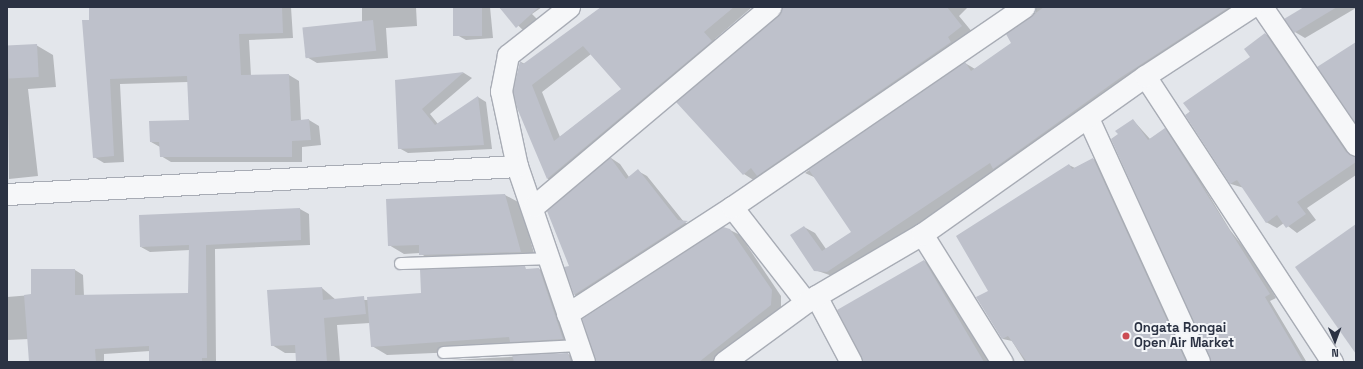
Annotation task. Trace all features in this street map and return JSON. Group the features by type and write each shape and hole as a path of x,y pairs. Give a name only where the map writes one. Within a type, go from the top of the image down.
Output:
{"street":[{"path":"569,7 508,55 503,70 501,91 517,166 534,206 547,258 581,354"},
{"path":"534,206 770,7"},
{"path":"567,314 732,207 1024,7"},
{"path":"724,362 811,299 922,234 1088,118 1145,76 1251,7"},
{"path":"1262,7 1356,145"},
{"path":"1145,76 1332,362"},
{"path":"1088,118 1198,362"},
{"path":"7,194 517,166"},
{"path":"732,207 811,299 851,362"},
{"path":"922,234 1002,362"}],"lane":[{"path":"400,263 547,258"},
{"path":"442,352 581,354"}],"building":[{"path":"89,7 282,7 283,33 239,34 241,75 289,74 291,121 309,119 311,140 292,141 292,157 160,157 159,142 150,142 149,121 189,120 187,76 110,79 114,156 93,158 82,20 89,20"},
{"path":"453,7 482,7 482,36 453,36"},
{"path":"499,7 539,7 516,28"},
{"path":"601,7 734,7 704,32 712,41 547,179 517,108 513,91 520,61 523,64","holes":["583,46 621,89 554,141 532,85"]},
{"path":"782,7 947,7 962,26 948,37 951,42 757,176 751,168 743,175 676,102 778,16"},
{"path":"1044,7 1229,7 1120,78 993,169 990,163 827,272 814,271 790,235 804,226 822,251 851,232 809,170 803,173 965,62 971,71 1011,43 1006,34"},
{"path":"1304,7 1337,7 1294,33 1284,19"},
{"path":"373,20 376,51 306,58 302,27"},
{"path":"1265,33 1346,152 1356,157 1356,162 1297,202 1306,214 1286,228 1277,215 1266,223 1237,180 1230,184 1185,115 1190,112 1183,103 1250,57 1244,49"},
{"path":"1356,42 1356,124 1317,67"},
{"path":"37,44 39,77 9,79 7,46"},
{"path":"464,72 422,109 435,125 478,96 484,145 398,149 395,80"},
{"path":"1133,119 1148,140 1165,128 1270,294 1265,297 1303,362 1211,362 1111,139 1118,134 1115,131"},
{"path":"610,157 626,179 638,169 678,220 688,221 574,295 564,267 569,266 547,211"},
{"path":"1093,158 1186,362 1027,362 1008,336 1002,339 976,297 988,291 956,236 1069,164 1072,169"},
{"path":"505,194 521,252 419,255 419,245 388,246 386,199"},
{"path":"300,208 301,240 206,245 207,358 202,358 202,362 149,362 149,346 95,349 96,362 29,362 24,295 31,294 31,269 75,269 75,295 188,293 189,245 140,247 139,215"},
{"path":"1356,224 1356,354 1295,267"},
{"path":"723,227 730,229 772,290 771,305 699,362 596,362 582,319"},
{"path":"924,260 984,362 863,362 837,310"},
{"path":"525,266 526,269 539,268 563,339 510,342 509,337 371,347 367,297 421,293 420,269"},
{"path":"322,287 323,300 364,296 366,314 324,318 327,362 296,362 295,345 271,346 267,290"},
{"path":"568,353 571,362 514,362 512,355"}],"place":[{"name":"Ongata Rongai Open Air Market","path":"1126,336"}]}
